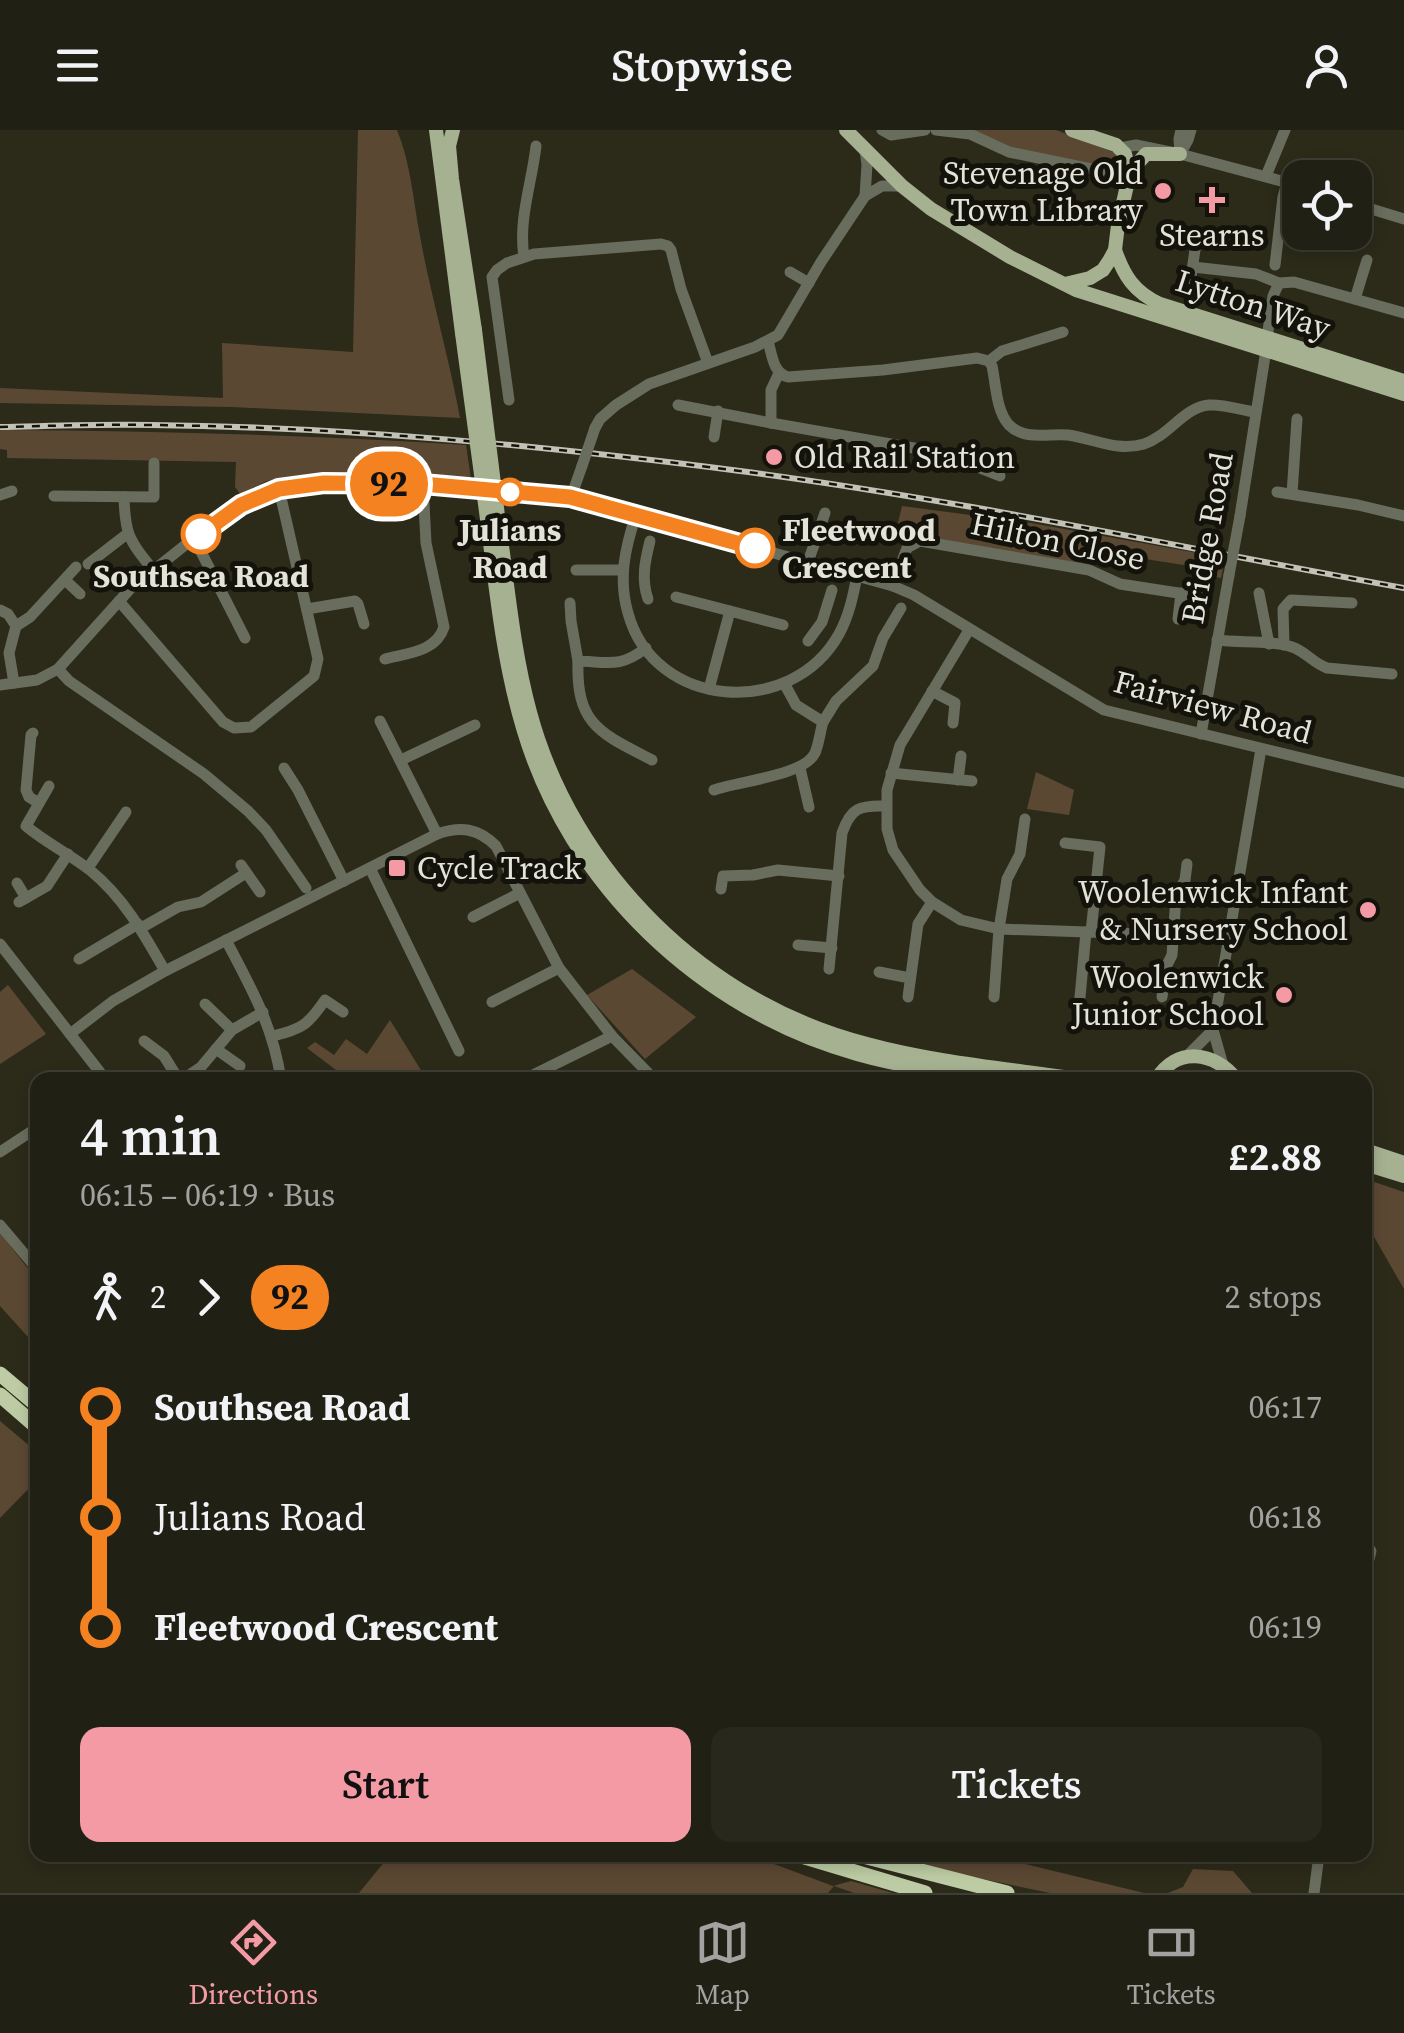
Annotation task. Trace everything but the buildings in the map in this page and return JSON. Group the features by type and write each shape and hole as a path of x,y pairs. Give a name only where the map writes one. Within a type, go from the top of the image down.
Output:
{"highway":[{"path":"0,1374 30,1399"},
{"path":"0,1395 30,1421"},
{"path":"821,1862 925,1893"},
{"path":"885,1862 1006,1893"}],"main road":[{"path":"436,130 468,331 505,649 524,732 557,811 609,892 753,999 819,1030 865,1044 1031,1072"},
{"path":"453,130 449,146 468,331"},
{"name":"Lytton Way","path":"846,130 931,209 1010,258 1076,290 1404,381"},
{"path":"1064,284 1090,278 1103,270 1115,250 1130,172 1120,148 1072,130"},
{"path":"1130,172 1146,154 1180,154"},
{"name":"Lytton Way","path":"1115,250 1126,278 1147,298 1404,394"},
{"path":"493,521 520,668 540,743 571,816 639,916 698,976 732,1000 790,1030 855,1054 944,1072"},
{"path":"1165,1072 1186,1057 1200,1056 1212,1058 1230,1072"},
{"path":"1372,1152 1404,1163"},
{"path":"1372,1166 1404,1176"}],"street":[{"path":"882,130 891,135 926,130"},
{"path":"936,130 970,134 1009,152 1102,171"},
{"path":"1180,154 1181,130"},
{"path":"1180,154 1191,130"},
{"path":"1266,176 1286,130"},
{"path":"524,257 523,223 536,146"},
{"path":"1120,148 1136,146 1180,154 1282,181"},
{"path":"865,150 865,196"},
{"path":"570,497 595,428 605,414 664,377 768,342 781,331 865,196 882,186 902,186"},
{"path":"1275,265 1282,197"},
{"path":"1372,210 1404,220"},
{"path":"1190,284 1197,236"},
{"path":"508,400 492,277 507,263 524,257 668,246 708,363"},
{"path":"1356,298 1366,260"},
{"path":"1193,267 1256,274 1279,283 1294,282 1404,312"},
{"path":"790,272 809,283"},
{"name":"Bridge Road","path":"1201,734 1240,516 1273,296 1279,283"},
{"path":"779,373 805,376 977,358 989,360 1002,351 1063,332"},
{"path":"768,342 779,373 771,390 771,422"},
{"path":"989,360 1005,419 1019,432 1029,435 1063,434 1111,446 1133,447 1158,438 1202,406 1255,412"},
{"path":"678,405 942,453 1000,476"},
{"path":"714,437 718,412"},
{"path":"1292,494 1297,419"},
{"path":"54,496 154,497 154,462"},
{"name":"Fairview Road","path":"58,670 119,601 194,538 241,505 279,489 324,483 423,484 570,497 893,586 1104,710 1404,783"},
{"path":"386,659 427,648 441,636 444,627 426,544 423,484"},
{"path":"119,601 223,722 241,729 251,726 314,676 318,659 279,489"},
{"path":"1277,492 1404,516"},
{"path":"124,497 128,534 154,570"},
{"path":"808,562 825,513"},
{"path":"636,515 623,570 624,598 632,625 656,660 680,679 709,689 739,694 768,690 808,670 840,634 857,576"},
{"path":"14,684 9,653 16,626 82,566 128,534"},
{"path":"194,538 245,638"},
{"path":"624,598 647,595 644,566 650,541"},
{"name":"Hilton Close","path":"893,586 907,548 920,541 1089,570 1120,584 1204,596"},
{"path":"576,570 623,570"},
{"path":"65,580 80,594"},
{"path":"828,651 810,639 822,622 832,590"},
{"path":"1259,593 1269,644"},
{"name":"Hilton Close","path":"1178,619 1181,594"},
{"path":"676,598 783,625"},
{"path":"1284,645 1283,609 1291,600 1352,603"},
{"path":"307,609 355,602 364,624"},
{"path":"570,602 579,696 604,734 652,760"},
{"path":"714,790 800,768 815,754 823,722 836,701 872,666 901,608"},
{"path":"0,610 16,626"},
{"path":"709,689 730,611"},
{"path":"968,630 900,745 890,773 888,829 906,873 932,902 960,920 999,929 1229,937"},
{"path":"1218,640 1284,645 1298,649 1327,668 1392,674"},
{"path":"578,661 623,662 646,648"},
{"path":"0,685 37,680 58,670 204,774 248,811 306,888"},
{"path":"784,684 796,705 823,722"},
{"path":"932,691 961,703 954,723"},
{"path":"380,720 437,834"},
{"path":"401,760 475,725"},
{"path":"33,733 26,790 38,803"},
{"path":"1223,1065 1213,1030 1261,749"},
{"path":"890,773 965,780 961,756"},
{"path":"284,768 344,881"},
{"path":"800,768 809,807"},
{"path":"49,786 26,826 88,868 116,894 165,970"},
{"path":"830,969 842,833 848,816 857,809 886,806"},
{"path":"88,868 125,812"},
{"path":"994,997 1007,878 1020,854 1025,818"},
{"path":"70,1034 165,970 437,834 466,829 490,840 502,856 559,968 612,1036 648,1072"},
{"path":"1066,843 1100,847 1078,1019"},
{"path":"17,883 22,900 47,886 68,854"},
{"path":"1162,997 1166,967 1172,955 1176,896 1185,880 1187,864"},
{"path":"370,868 459,1051"},
{"path":"78,959 178,907 202,902 244,869 260,892"},
{"path":"723,876 778,870 839,876"},
{"path":"473,917 520,893"},
{"path":"908,997 918,924 932,902"},
{"path":"226,940 273,1036 280,1072"},
{"path":"0,944 100,1072"},
{"path":"798,945 832,948"},
{"path":"492,1002 559,968"},
{"path":"879,972 910,978"},
{"path":"273,1036 308,1023 329,994 343,1012"},
{"path":"206,1004 232,1030"},
{"path":"194,1072 232,1030 263,1012"},
{"path":"1186,1057 1213,1030"},
{"path":"539,1072 612,1036"},
{"path":"144,1041 164,1056 175,1072"},
{"path":"216,1049 240,1066"},
{"path":"0,1152 30,1132"},
{"path":"0,1225 30,1261"},
{"path":"1314,1893 1318,1862"}],"shaded area":[{"path":"358,130 397,130 402,143 460,418 232,407 0,403 0,388 223,398 222,343 353,352"},
{"path":"969,130 1056,130 1118,154 1122,172 1008,148"},
{"path":"0,430 233,434 466,445 471,479 299,476 267,481 240,494 235,487 236,462 7,458 7,450 0,449"},
{"path":"902,506 1031,523 1225,558 1221,578 1209,569 1088,550 1080,564 926,537 926,533 897,527"},
{"path":"1036,772 1074,790 1069,815 1027,809"},
{"path":"632,969 696,1017 645,1059 587,995"},
{"path":"8,985 46,1034 0,1064 0,992"},
{"path":"390,1020 422,1072 339,1072 307,1048 315,1042 334,1055 346,1039 367,1054"},
{"path":"1372,1181 1404,1192 1404,1289 1372,1233"},
{"path":"0,1233 30,1271 30,1339 0,1306"},
{"path":"0,1421 30,1446 30,1487 0,1518"},
{"path":"384,1862 769,1862 833,1886 851,1881 893,1893 854,1893 834,1886 828,1893 359,1893"},
{"path":"917,1862 1017,1862 1144,1893 1050,1893"},
{"path":"1193,1869 1233,1871 1252,1893 1168,1893 1183,1887"}],"railway":[{"path":"0,427 132,425 299,430 446,439 667,462 907,496 1404,588"}],"bus line":[{"name":"92","path":"201,534 241,505 279,489 324,483 423,484 570,497 755,548"}],"place":[{"name":"Stevenage Old Town Library","path":"1163,191"},
{"name":"Stearns","path":"1212,200"},
{"name":"Old Rail Station","path":"774,457"},
{"name":"Julians Road","path":"510,492"},
{"name":"Southsea Road","path":"201,534"},
{"name":"Fleetwood Crescent","path":"755,548"},
{"name":"Cycle Track","path":"397,868"},
{"name":"Woolenwick Infant & Nursery School","path":"1368,910"},
{"name":"Woolenwick Junior School","path":"1284,995"}]}
